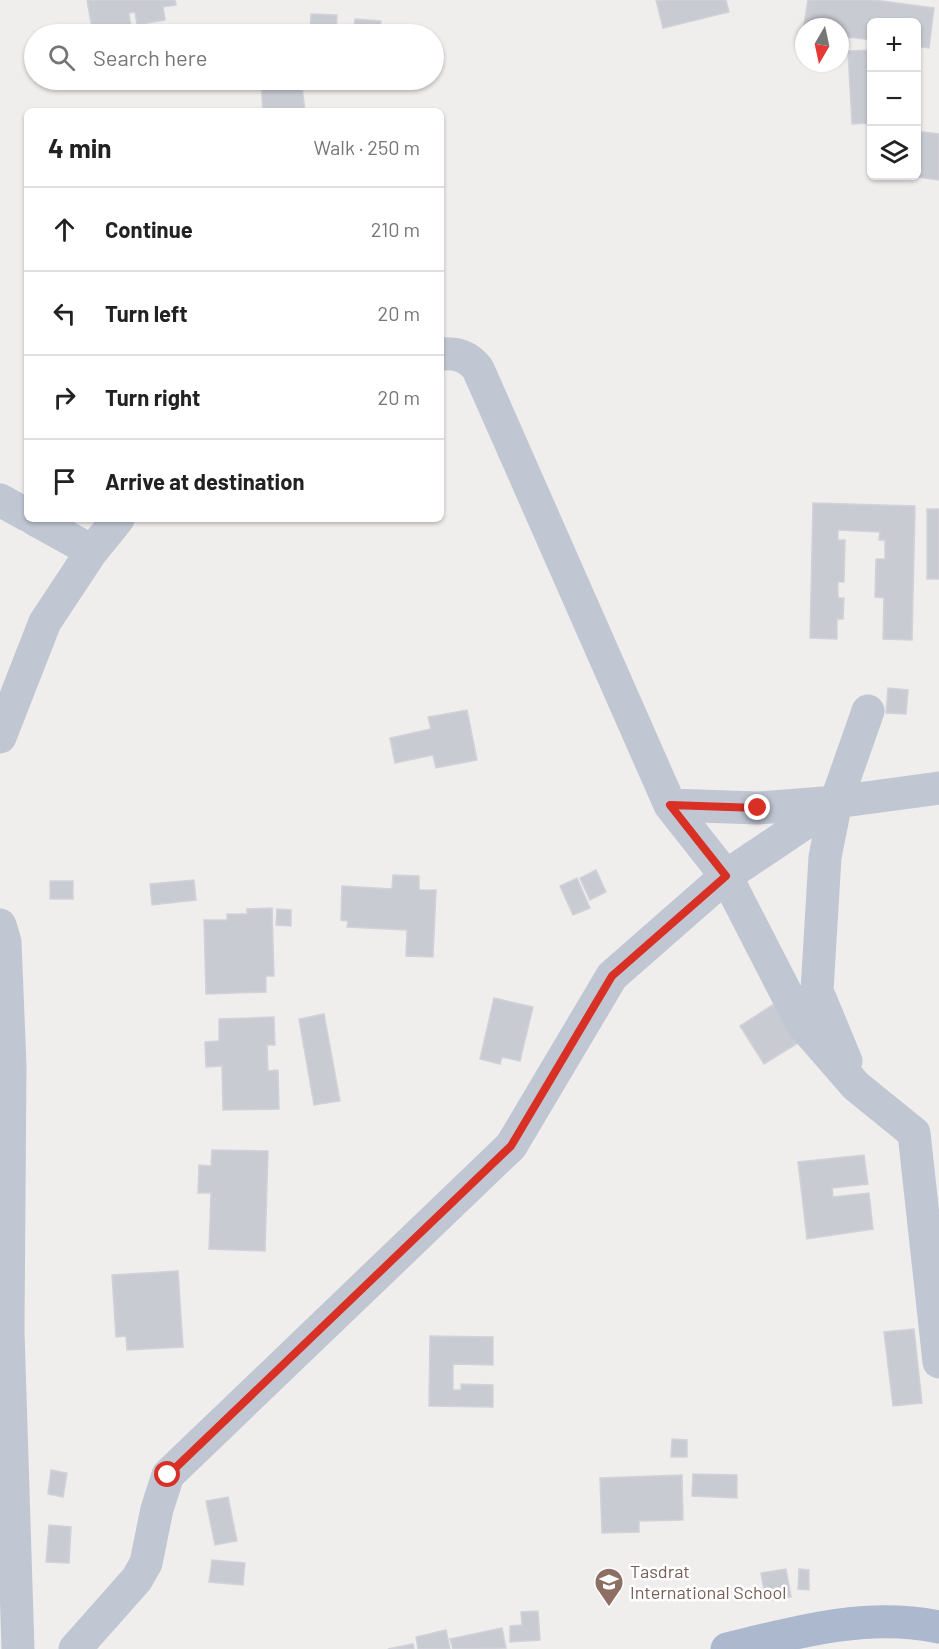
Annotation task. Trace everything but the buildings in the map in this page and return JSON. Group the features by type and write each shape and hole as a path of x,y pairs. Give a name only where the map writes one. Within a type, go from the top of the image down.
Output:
{"main road":[{"path":"727,1649 824,1626 908,1620 939,1627"}],"street":[{"path":"444,354 454,353 470,359 478,369 670,805 726,876 802,1024 856,1086 927,1130 939,1362"},
{"path":"0,500 24,513"},
{"path":"39,522 92,551"},
{"path":"0,737 45,622 92,551 116,522"},
{"path":"856,1086 817,991 825,858 836,802 868,711"},
{"path":"670,805 758,808 836,802 939,788"},
{"path":"75,1649 131,1586 146,1563 157,1509 168,1475 511,1146 612,976 726,876 836,802"},
{"path":"0,926 5,942 10,1065 8,1331 18,1649"}],"place":[{"name":"Tasdrat International School","path":"609,1608"}],"route":[{"path":"168,1475 511,1146 612,976 726,876 670,805 758,808"}]}
